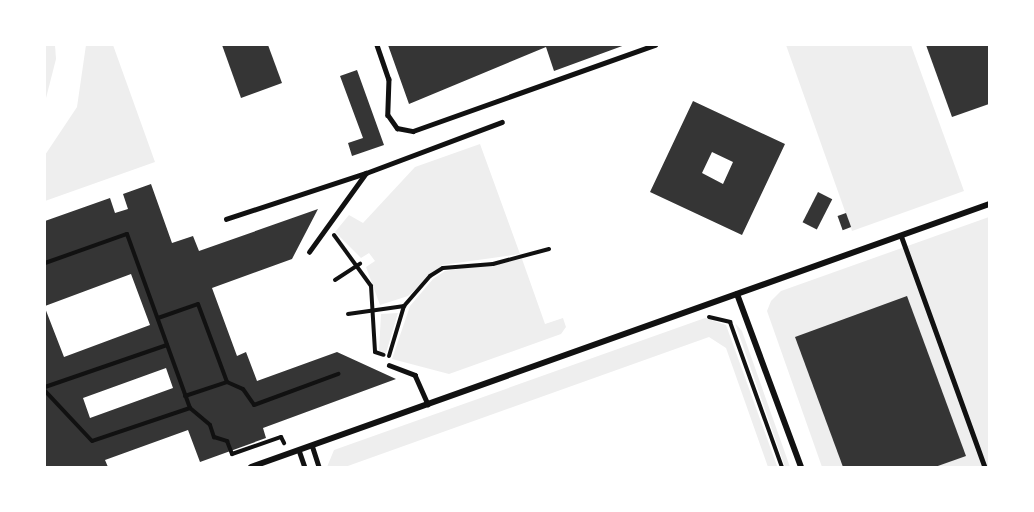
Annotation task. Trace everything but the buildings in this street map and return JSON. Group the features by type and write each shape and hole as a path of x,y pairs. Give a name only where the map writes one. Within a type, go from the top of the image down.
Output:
{"street":[{"path":"251,467 989,204"},
{"path":"737,294 801,467"}],"lane":[{"path":"377,45 389,79 388,115 397,128 413,131 655,45"},
{"path":"226,219 366,173 502,122"},
{"path":"309,252 366,173"},
{"path":"901,236 985,467"},
{"path":"389,364 415,375 428,404"},
{"path":"312,445 319,467"},
{"path":"299,450 305,467"}],"path":[{"path":"326,228 360,264 377,310 375,351 388,356"},
{"path":"45,263 127,234 190,408 210,425 214,437 227,441 232,454 281,437 288,454"},
{"path":"389,364 388,356 404,306 444,268 499,262 549,249"},
{"path":"335,280 360,264"},
{"path":"158,318 198,304 227,382"},
{"path":"705,305 710,319 730,322 782,467"},
{"path":"348,314 404,306"},
{"path":"167,345 45,389 92,441 190,408"},
{"path":"185,396 227,382 243,389 254,405 338,374"}],"shaded area":[{"path":"45,45 55,45 56,59 45,102"},
{"path":"86,45 113,45 155,162 45,201 45,155 77,107"},
{"path":"786,45 911,45 964,191 852,231"},
{"path":"480,144 520,254 442,265 408,296 380,305 366,267 375,261 369,253 361,258 335,232 349,215 363,223 415,167"},
{"path":"989,217 989,467 822,467 767,311 771,301 781,291"},
{"path":"522,259 545,324 563,318 566,327 561,334 449,374 392,359 410,306 433,279 445,271"},
{"path":"398,313 386,353 379,351 381,314"},
{"path":"705,318 726,325 777,466 768,467 726,348 709,337 345,467 327,467 334,450"},
{"path":"735,323 742,331 790,467 785,467"}]}
